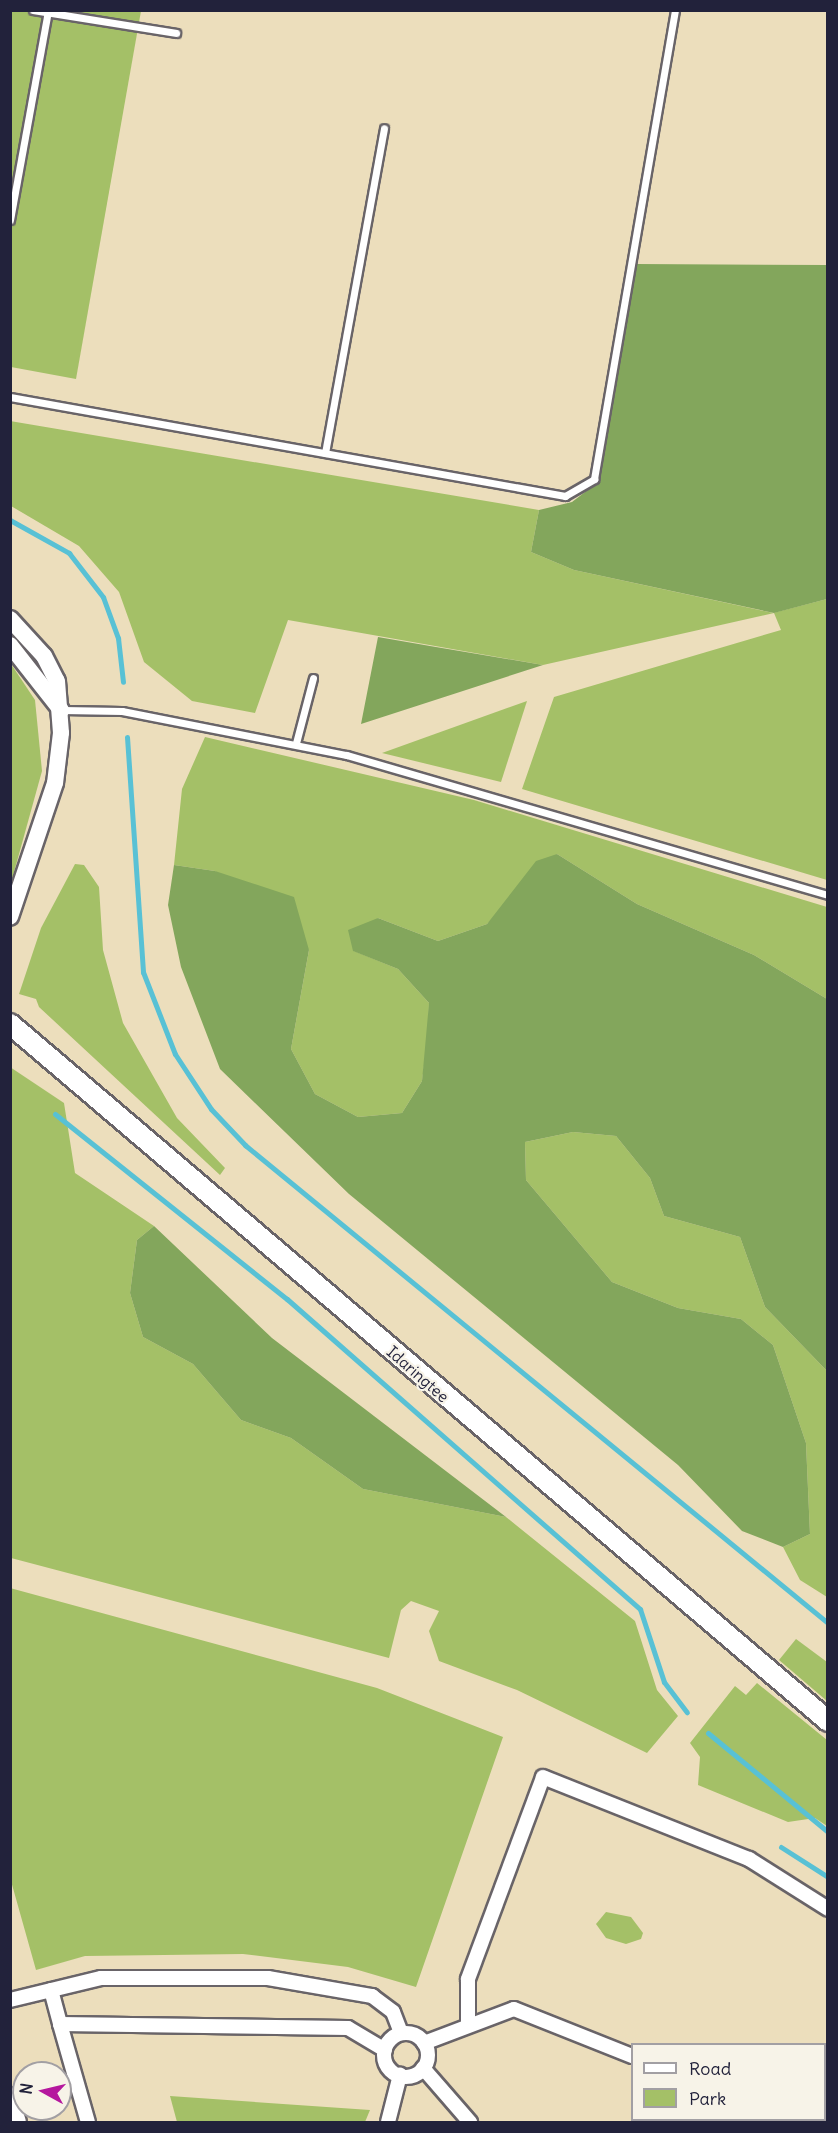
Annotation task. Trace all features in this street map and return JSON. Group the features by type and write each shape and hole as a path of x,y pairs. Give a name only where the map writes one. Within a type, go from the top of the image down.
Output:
{"main road":[{"name":"Idaringtee","path":"13,1026 828,1721"}],"street":[{"path":"10,619 44,656 57,681 61,710 56,783 10,917"},
{"path":"10,645 61,710"},
{"path":"468,2024 468,1979 543,1777 749,1858 828,1909"},
{"path":"10,2000 101,1978 268,1978 372,1996 393,2012 401,2033 424,2043 468,2024 513,2009 631,2055"},
{"path":"51,1990 88,2122"},
{"path":"60,2024 348,2028 385,2050"},
{"path":"400,2075 386,2063 385,2050 401,2033"},
{"path":"424,2043 423,2068 470,2122"},
{"path":"400,2075 423,2068"},
{"path":"388,2122 400,2075"},
{"path":"10,2096 18,2122"}],"lane":[{"path":"33,10 176,33"},
{"path":"10,397 565,496 594,479 675,10"},
{"path":"10,220 48,12"},
{"path":"325,453 384,128"},
{"path":"296,743 313,678"},
{"path":"61,710 122,711 296,743 828,895"}],"green space":[{"path":"10,11 141,11 76,379 11,367"},
{"path":"635,264 827,265 827,599 774,613 574,570 531,552 539,510 572,502 589,489"},
{"path":"10,421 539,510 531,552 574,570 773,613 827,599 827,880 522,789 554,697 781,630 774,613 543,665 288,620 255,713 192,701 144,662 119,592 79,546 11,506"},
{"path":"378,637 430,646 543,665 361,724"},
{"path":"11,664 35,700 42,771 11,883"},
{"path":"527,701 501,782 382,753"},
{"path":"205,737 474,800 827,907 827,999 754,955 637,904 557,854 487,924 438,941 378,918 354,951 398,969 429,1003 428,1035 422,1081 402,1113 358,1117 315,1094 291,1049 309,950 215,871 174,865 182,789"},
{"path":"557,854 637,904 754,955 827,999 827,1371 765,1307 740,1237 664,1216 650,1178 616,1136 573,1132 525,1142 526,1180 612,1282 678,1308 741,1319 773,1345 806,1443 810,1534 783,1547 742,1531 678,1465 349,1194 220,1069 181,967 168,905 174,865 215,871 294,897 309,950 291,1049 315,1094 358,1117 402,1113 422,1081 429,1003 398,969 353,951 348,930 378,918 438,941 487,924 536,861"},
{"path":"75,864 84,865 99,887 103,950 123,1023 177,1118 225,1168 220,1175 39,1007 36,999 19,994 41,928"},
{"path":"10,1067 64,1103 75,1173 154,1226 137,1240 130,1293 143,1337 193,1364 241,1420 291,1438 363,1489 506,1517 635,1621 657,1690 678,1716 647,1753 517,1690 439,1661 429,1631 439,1611 411,1601 401,1610 389,1658 11,1558"},
{"path":"573,1132 616,1136 650,1178 664,1216 740,1237 765,1307 827,1371 827,1597 800,1580 783,1547 810,1534 806,1443 773,1345 741,1319 678,1308 612,1282 526,1180 525,1142"},
{"path":"154,1226 272,1338 506,1517 363,1489 291,1438 241,1420 193,1364 143,1337 130,1293 137,1240"},
{"path":"10,1588 377,1688 503,1737 416,1987 348,1967 243,1954 85,1956 36,1970 11,1881"},
{"path":"796,1639 827,1662 827,1701 779,1660"},
{"path":"757,1683 827,1740 827,1826 815,1818 788,1822 698,1785 700,1757 690,1743 735,1686 746,1695"},
{"path":"606,1912 631,1917 643,1933 641,1939 626,1944 606,1938 596,1924"},
{"path":"170,2096 370,2110 365,2122 177,2122"}],"waterway":[{"path":"10,520 69,553 103,597 118,638 123,682"},
{"path":"127,737 143,972 175,1054 211,1109 245,1145 828,1623"},
{"path":"55,1114 287,1299 640,1609 664,1682 687,1712"},
{"path":"708,1733 828,1832"},
{"path":"781,1847 828,1877"}]}
